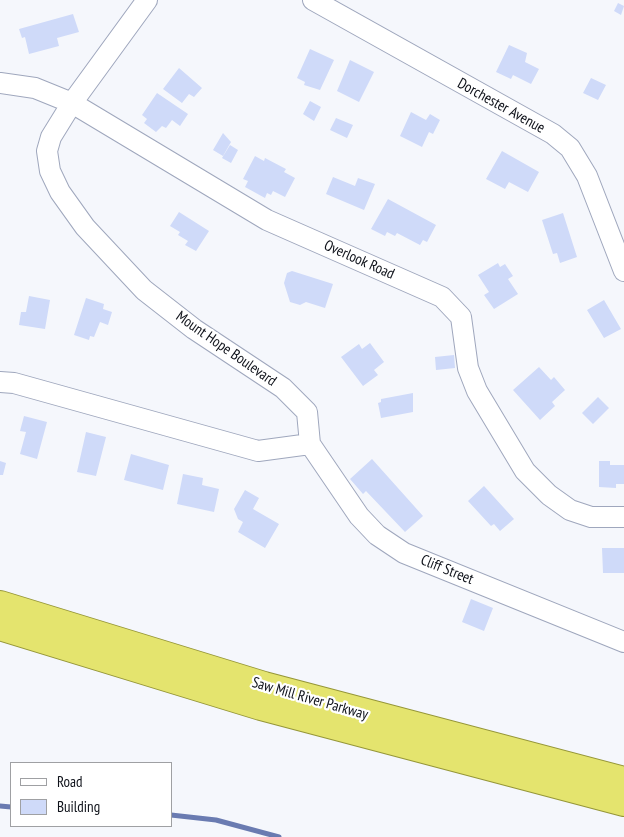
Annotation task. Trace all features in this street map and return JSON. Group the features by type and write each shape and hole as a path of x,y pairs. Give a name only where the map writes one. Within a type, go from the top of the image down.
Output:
{"highway":[{"name":"Saw Mill River Parkway","path":"0,605 264,686 624,781"},
{"name":"Saw Mill River Parkway","path":"0,626 261,706 624,802"}],"street":[{"name":"Mount Hope Boulevard","path":"147,0 72,103 50,137 47,151 50,170 60,192 85,227 144,290 194,328 284,388 307,412 310,444"},
{"name":"Dorchester Avenue","path":"313,0 553,134 570,148 587,176 624,271"},
{"name":"Overlook Road","path":"0,83 35,88 72,103 267,220 442,297 461,317 468,368 477,391 525,471 549,496 570,510 591,517 624,517"},
{"path":"0,382 14,383 258,451 310,444"},
{"name":"Cliff Street","path":"310,444 359,516 377,535 404,553 624,642"}],"building":[{"path":"618,3 624,6 621,15 614,11"},
{"path":"73,14 79,32 57,38 59,46 29,54 25,37 22,38 19,29"},
{"path":"509,45 527,53 525,62 539,69 531,84 513,75 511,79 496,72"},
{"path":"310,49 334,60 320,90 304,85 305,82 297,78"},
{"path":"350,60 374,72 359,102 337,91"},
{"path":"179,68 202,88 194,97 189,94 182,103 163,89"},
{"path":"591,78 606,85 598,100 583,93"},
{"path":"157,93 188,114 180,126 172,120 166,128 162,126 156,132 144,123 147,119 142,115"},
{"path":"310,101 321,107 314,121 303,114"},
{"path":"411,112 426,120 430,114 440,120 433,134 429,132 422,147 400,136"},
{"path":"336,118 353,125 347,138 330,130"},
{"path":"223,133 231,142 223,156 213,150"},
{"path":"230,145 238,150 231,163 222,158"},
{"path":"502,151 539,172 528,192 509,182 505,189 486,179"},
{"path":"255,156 264,161 265,158 286,169 284,172 295,178 285,197 273,191 271,195 267,193 265,198 245,187 248,181 243,179"},
{"path":"333,177 355,186 358,178 375,184 364,210 326,194"},
{"path":"388,199 436,225 427,242 423,240 420,245 397,233 395,236 387,232 385,236 371,229"},
{"path":"179,212 209,231 196,251 185,245 188,241 178,235 180,232 170,226"},
{"path":"563,213 577,257 560,263 557,253 553,254 542,220"},
{"path":"498,263 500,267 505,264 513,276 508,279 518,294 494,309 484,295 489,292 478,275"},
{"path":"292,271 333,284 325,308 306,302 300,305 290,302 284,283 287,273"},
{"path":"29,296 50,300 45,329 19,325 21,312 26,312"},
{"path":"86,298 104,304 103,309 112,312 108,325 100,322 94,337 90,336 89,340 74,335"},
{"path":"604,300 621,329 604,338 587,310"},
{"path":"370,343 384,362 374,370 378,375 363,386 341,357 359,344 362,349"},
{"path":"454,355 455,368 436,370 435,357"},
{"path":"539,367 551,380 554,377 565,390 552,402 555,406 540,420 513,390"},
{"path":"413,393 413,412 381,418 378,403 381,402 381,399"},
{"path":"598,397 609,408 593,424 582,413"},
{"path":"24,416 47,422 37,459 20,454 26,432 20,431"},
{"path":"86,432 106,437 96,476 77,472"},
{"path":"131,454 169,465 163,490 124,480"},
{"path":"372,459 423,516 405,532 366,491 363,494 350,479"},
{"path":"0,461 6,463 3,475 0,475"},
{"path":"599,461 610,461 610,465 624,465 624,484 616,484 616,488 599,487"},
{"path":"183,474 203,478 202,485 219,489 214,512 177,504"},
{"path":"484,486 514,519 500,531 494,524 491,526 468,501"},
{"path":"245,490 259,498 253,509 279,524 265,548 238,532 243,522 238,519 234,509"},
{"path":"602,548 624,548 624,573 603,573"},
{"path":"471,599 493,608 484,631 462,622"}],"waterway":[{"path":"0,806 10,807"},
{"path":"172,815 216,820 279,837"}]}
